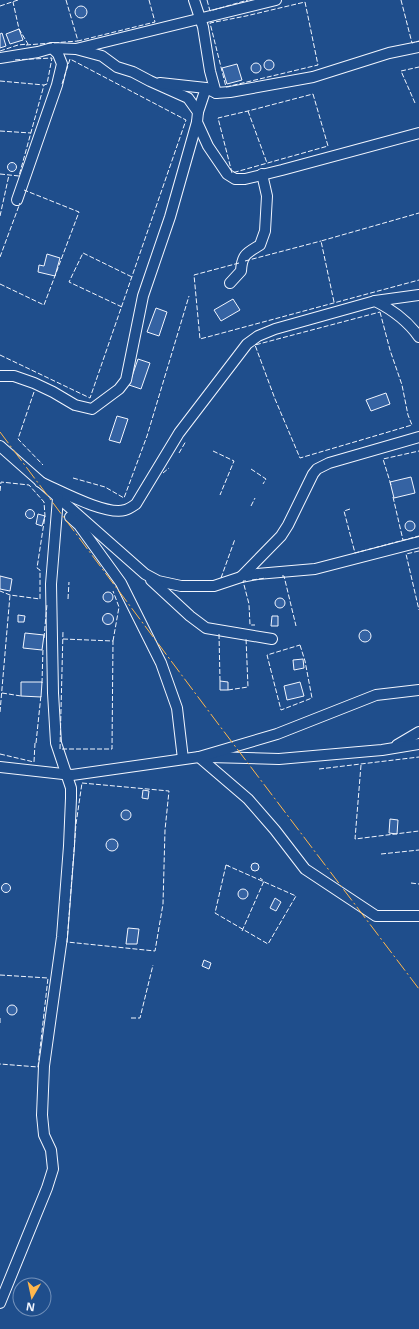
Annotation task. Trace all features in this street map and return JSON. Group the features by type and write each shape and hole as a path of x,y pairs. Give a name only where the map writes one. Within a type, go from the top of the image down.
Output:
{"street":[{"path":"194,0 201,18 210,72 216,93"},
{"path":"76,49 276,0"},
{"path":"150,81 206,88 216,93 230,92 313,77 389,53 419,47"},
{"path":"17,200 62,64 58,54 52,48"},
{"path":"0,58 38,52 52,48 76,49 102,56 117,66 188,98 198,117 208,146 227,174 235,179 244,179 282,170 419,133"},
{"path":"0,376 14,376 27,380 53,392 74,405 92,408 118,389 126,380 143,296 170,217 206,88"},
{"path":"230,282 241,271 241,261 247,253 260,245 265,231 267,196 262,174"},
{"path":"40,482 99,508 125,510 136,504 179,433 247,344 258,336 275,329 375,301 419,295"},
{"path":"375,301 389,307 400,315 419,337"},
{"path":"241,577 281,536 317,469 329,463 419,437"},
{"path":"0,446 40,482 58,501 122,583 161,662 177,708 182,759"},
{"path":"58,501 145,574 190,616 206,628 272,639"},
{"path":"0,1303 47,1188 53,1169 51,1150 44,1135 42,1115 44,1066 62,937 69,846 71,788 56,743 53,693 51,584 58,501"},
{"path":"145,574 158,581 181,586 214,586 241,577 257,574 315,569 419,542"},
{"path":"199,757 277,734 376,696 419,690"},
{"path":"394,748 419,732"},
{"path":"0,767 72,775 199,757 279,759 394,748 419,744"},
{"path":"199,757 248,799 275,830 305,869 376,916 419,916"}],"building":[{"path":"79,6 83,6 87,12 83,18 79,18 75,14 75,10"},
{"path":"19,29 23,40 10,44 6,34"},
{"path":"2,33 6,46 0,48 0,34"},
{"path":"267,60 271,60 273,61 273,69 267,70 264,67 264,63"},
{"path":"254,63 258,63 260,64 260,72 254,73 251,70 251,66"},
{"path":"237,64 242,80 227,84 222,68"},
{"path":"10,163 14,163 16,167 14,171 10,171 8,169 8,165"},
{"path":"47,254 60,258 55,276 38,272 39,265 44,266"},
{"path":"233,299 240,310 221,321 214,310"},
{"path":"156,308 167,312 159,336 147,332"},
{"path":"138,359 150,363 141,389 129,385"},
{"path":"386,393 390,404 371,411 366,400"},
{"path":"117,416 128,419 120,443 109,440"},
{"path":"411,477 415,493 394,498 390,482"},
{"path":"28,510 32,510 34,514 32,518 28,518 26,516 26,512"},
{"path":"38,514 45,516 42,526 36,524"},
{"path":"408,521 412,521 414,522 414,530 408,531 405,528 405,524"},
{"path":"0,576 12,579 10,591 0,589"},
{"path":"108,592 113,597 108,602 103,597"},
{"path":"278,598 282,598 284,599 284,607 278,608 275,605 275,601"},
{"path":"106,614 110,614 112,615 112,623 106,624 103,621 103,617"},
{"path":"18,615 25,616 24,622 18,622"},
{"path":"272,616 278,616 278,626 271,626"},
{"path":"365,630 369,632 371,636 369,640 365,642 361,640 359,636 361,632"},
{"path":"25,633 44,635 42,650 23,648"},
{"path":"303,659 304,668 294,670 293,660"},
{"path":"220,681 228,682 228,690 220,690"},
{"path":"21,682 42,682 41,697 21,696"},
{"path":"300,682 304,696 287,700 284,686"},
{"path":"143,790 149,791 148,799 142,798"},
{"path":"124,810 128,810 130,811 130,819 124,820 121,817 121,813"},
{"path":"390,819 398,820 397,834 389,833"},
{"path":"114,839 117,840 117,850 110,851 107,850 106,843 107,840"},
{"path":"255,863 258,864 258,870 255,871 252,870 251,867 252,864"},
{"path":"6,883 11,888 6,893 1,888"},
{"path":"241,889 245,889 247,890 247,898 241,899 238,896 238,892"},
{"path":"275,898 281,902 276,911 270,908"},
{"path":"128,928 139,929 137,944 126,944"},
{"path":"204,960 211,963 209,969 202,966"},
{"path":"10,1005 14,1005 16,1006 16,1014 10,1015 7,1012 7,1008"}],"fence":[{"path":"0,6 18,0"},
{"path":"66,0 78,41 155,22 149,0"},
{"path":"207,0 210,11 248,0"},
{"path":"401,0 412,43 419,41"},
{"path":"0,51 18,45 28,44 19,29 13,2"},
{"path":"305,2 318,65 226,87 210,23 305,2"},
{"path":"26,45 78,41"},
{"path":"0,174 19,176 44,85 47,84 52,58 13,60"},
{"path":"0,355 90,398 186,120 70,59 62,84"},
{"path":"415,103 401,71 419,67"},
{"path":"0,81 44,85"},
{"path":"313,94 328,146 232,173 218,118 313,94"},
{"path":"248,111 267,163"},
{"path":"0,131 31,133"},
{"path":"0,216 9,175"},
{"path":"0,284 44,305 79,212 24,190"},
{"path":"0,257 20,203"},
{"path":"334,302 321,241 419,213"},
{"path":"245,261 321,241"},
{"path":"122,307 69,282 83,253 132,277"},
{"path":"239,263 194,275 200,339 419,280"},
{"path":"73,478 105,487 124,498 147,436 189,296"},
{"path":"380,312 390,350 402,385 408,415 412,425 300,458 275,399 255,345 380,312"},
{"path":"34,392 18,439 43,465"},
{"path":"179,453 186,441"},
{"path":"213,451 234,461 220,495"},
{"path":"391,485 383,459 419,451"},
{"path":"163,473 169,468"},
{"path":"251,469 266,479 263,484"},
{"path":"0,491 1,482 29,485 44,502 45,516 37,568 40,570 40,599 10,595 0,591"},
{"path":"393,497 403,540"},
{"path":"251,506 255,498"},
{"path":"350,509 344,511 355,553 419,536"},
{"path":"221,578 235,539"},
{"path":"419,551 406,554 419,610"},
{"path":"282,576 284,576 296,626"},
{"path":"252,580 266,578"},
{"path":"246,581 243,581 249,604 250,625 255,625"},
{"path":"68,599 69,582"},
{"path":"113,591 119,607 113,641"},
{"path":"0,712 10,595"},
{"path":"44,638 47,604"},
{"path":"63,631 60,749 112,749 113,641 63,639"},
{"path":"219,634 220,681"},
{"path":"228,690 248,687 246,638"},
{"path":"300,645 305,661 312,698 281,710 267,655 300,645"},
{"path":"42,683 43,648"},
{"path":"2,693 21,696"},
{"path":"36,743 41,695"},
{"path":"0,754 34,762 35,743"},
{"path":"319,769 419,757"},
{"path":"361,765 355,839 419,831"},
{"path":"82,783 169,791 165,830 163,904 155,951 67,942 76,824 82,783"},
{"path":"381,854 419,850"},
{"path":"226,865 296,896 268,944 215,913 226,865 229,866"},
{"path":"242,931 264,881 260,878"},
{"path":"411,883 419,884"},
{"path":"131,1018 140,1018 153,965"},
{"path":"0,975 48,978 38,1067 0,1064"},
{"path":"0,1018 0,1024"}],"power":[{"path":"0,432 419,989"}]}
